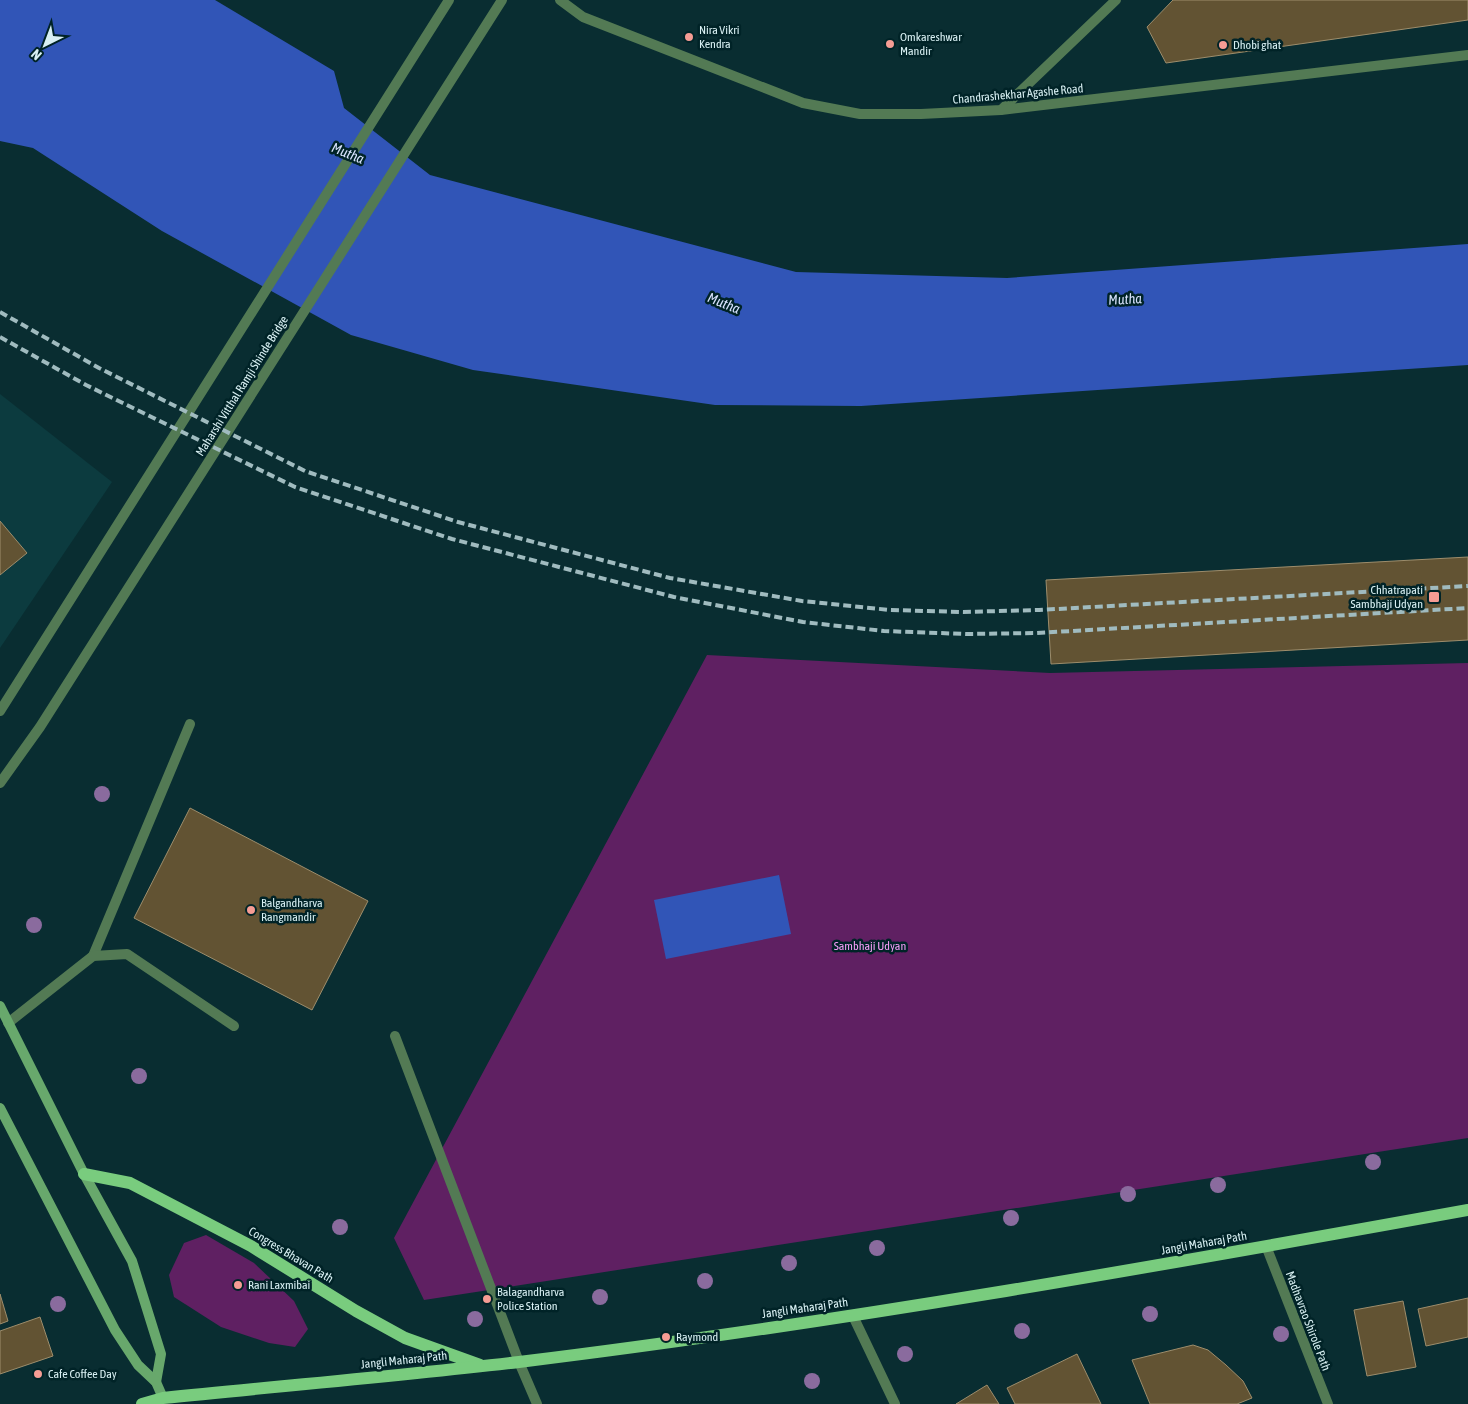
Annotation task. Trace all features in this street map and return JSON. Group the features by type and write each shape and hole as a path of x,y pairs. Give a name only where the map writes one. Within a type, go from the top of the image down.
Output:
{"main road":[{"path":"0,1006 84,1174 132,1261 160,1354 156,1382"},
{"path":"0,1108 115,1330 138,1365 156,1382 164,1401"},
{"name":"Congress Bhavan Path","path":"84,1174 130,1183 251,1246 356,1311 405,1338 483,1366"},
{"name":"Jangli Maharaj Path","path":"142,1404 519,1362 853,1316 1468,1210"}],"street":[{"path":"0,711 449,0"},
{"name":"Maharshi Vitthal Ramji Shinde Bridge","path":"0,783 40,727 502,0"},
{"name":"Chandrashekhar Agashe Road","path":"560,0 583,17 803,103 860,114 921,114 1001,110 1468,55"},
{"path":"1001,110 1116,0"},
{"path":"8,1023 93,956 190,724"},
{"path":"93,956 127,954 234,1026"},
{"path":"395,1036 519,1362 537,1404"},
{"name":"Madhavrao Shirole Path","path":"1266,1246 1328,1404"},
{"path":"853,1316 896,1404"}],"shaded area":[{"path":"0,394 112,482 0,648"}],"green space":[{"name":"Sambhaji Udyan","path":"707,655 1050,673 1468,663 1468,1138 424,1300 394,1238"},
{"path":"206,1235 254,1263 294,1301 308,1329 295,1347 269,1343 221,1327 174,1297 169,1275 184,1243"}],"water":[{"name":"Mutha","path":"0,0 215,0 334,71 344,108 430,175 796,272 1007,278 1468,244 1468,365 861,406 715,405 473,370 351,335 162,231 33,148 0,141"},
{"path":"779,875 791,934 666,959 654,900"}],"building":[{"name":"Dhobi ghat","path":"1173,0 1468,0 1468,20 1166,63 1147,27"},
{"path":"0,521 27,553 0,575"},
{"path":"1468,557 1468,640 1051,664 1046,580"},
{"name":"Balgandharva Rangmandir","path":"190,808 368,901 312,1010 134,918"},
{"path":"0,1294 8,1321 0,1324"},
{"path":"1468,1298 1468,1337 1426,1346 1418,1309"},
{"path":"1403,1301 1416,1367 1367,1376 1354,1310"},
{"path":"40,1317 53,1356 0,1374 0,1331"},
{"path":"1193,1345 1208,1350 1226,1365 1243,1381 1252,1398 1237,1404 1150,1404 1132,1360"},
{"path":"1077,1354 1101,1404 1015,1404 1007,1388"},
{"path":"987,1385 999,1404 956,1404"}],"railway":[{"path":"0,312 99,368 305,471 458,522 670,578 802,601 890,610 963,612 1039,610 1468,586"},
{"path":"0,337 86,385 295,487 452,539 674,597 803,622 884,631 966,634 1037,633 1468,608"}],"place":[{"name":"Nira Vikri Kendra","path":"689,37"},
{"name":"Omkareshwar Mandir","path":"890,44"},
{"name":"Dhobi ghat","path":"1223,45"},
{"name":"Chhatrapati Sambhaji Udyan","path":"1434,597"},
{"name":"Balgandharva Rangmandir","path":"251,910"},
{"name":"Rani Laxmibai","path":"238,1285"},
{"name":"Balagandharva Police Station","path":"487,1299"},
{"name":"Raymond","path":"666,1337"},
{"name":"Cafe Coffee Day","path":"38,1374"}]}
